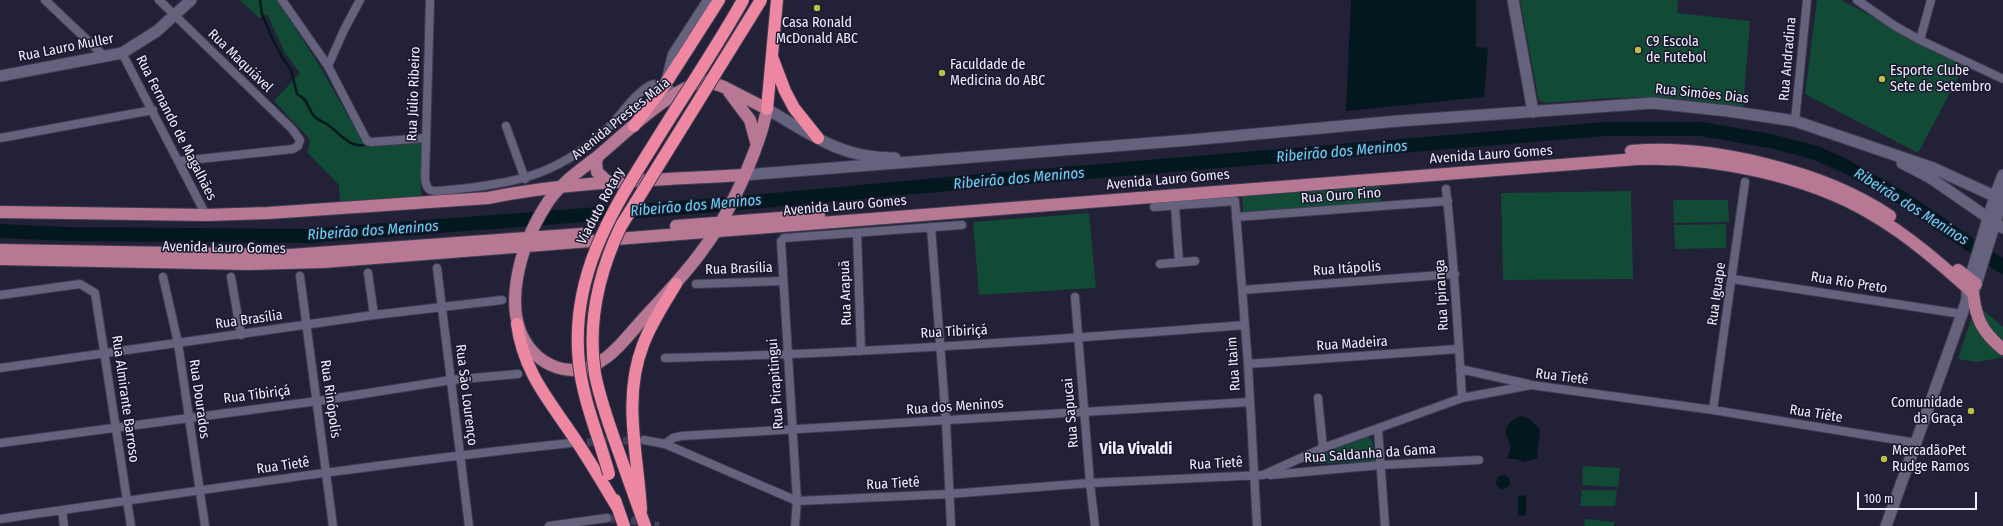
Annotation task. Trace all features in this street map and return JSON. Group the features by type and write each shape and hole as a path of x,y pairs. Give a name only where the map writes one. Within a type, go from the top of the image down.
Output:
{"highway":[{"path":"634,126 664,86 719,0"},
{"name":"Viaduto Rotary","path":"617,507 609,474 585,397 579,362 578,330 580,311 589,266 599,237 626,187 743,0"},
{"name":"Viaduto Rotary","path":"641,510 623,464 604,408 595,373 593,323 601,276 620,226 761,0"},
{"path":"766,109 777,0"},
{"path":"771,54 785,91 794,108 818,138"},
{"path":"645,526 641,510 632,422 634,379 646,338 676,284"},
{"path":"517,324 519,343 530,371 584,451 617,507 624,526"}],"main road":[{"name":"Rua Lauro Muller","path":"0,76 122,53 157,31 191,0"},
{"path":"0,212 206,215 268,214 431,204 488,198 523,191 562,186 919,163 947,158 1533,112 1513,0"},
{"name":"Avenida Prestes Maia","path":"517,324 515,307 517,283 529,238 546,205 562,186 676,92 698,82 707,81 724,87 766,109"},
{"path":"724,87 747,115 753,129 756,142"},
{"name":"Rua Simões Dias","path":"1533,112 1653,103 1728,111 1795,121 1864,143 1933,168 2001,196"},
{"path":"517,324 530,349 544,362 566,370 584,369 598,363 610,355 676,284 704,248 720,223 744,175 766,109 846,152 881,158 947,158"},
{"name":"Rua Simões Dias","path":"1864,143 1929,177 1997,218"},
{"name":"Avenida Lauro Gomes","path":"0,250 290,255 529,238 1555,156 1664,150 1708,153 1778,168 1810,177 1846,191 1889,215 1972,284"},
{"path":"598,156 596,162 597,172 609,183"},
{"path":"865,166 881,158"},
{"path":"1886,526 1962,314 1986,239 1997,218 2003,175"},
{"path":"523,191 539,196 546,205"},
{"name":"Avenida Lauro Gomes","path":"0,259 290,264 529,238"},
{"path":"1972,284 1975,313 1982,328 2003,349"}],"street":[{"path":"45,0 104,56"},
{"name":"Rua Maquiável","path":"159,0 292,129 298,136 300,142 297,147 284,150 180,161"},
{"path":"282,0 328,66 366,140 370,142 426,138"},
{"path":"328,66 344,30 360,0"},
{"name":"Rua Júlio Ribeiro","path":"430,0 425,178 428,189 440,191 481,187 525,179"},
{"path":"664,86 672,54 707,0"},
{"name":"Rua Andradina","path":"1795,121 1807,0"},
{"path":"1857,0 1895,26 1920,40 2003,79"},
{"path":"1920,40 1931,0"},
{"name":"Rua Fernando de Magalhães","path":"122,53 180,161 206,215"},
{"path":"506,126 525,179 538,175 569,159 604,132 646,88 655,84 664,86 676,92"},
{"path":"0,138 153,110"},
{"name":"Rua Iguape","path":"1713,410 1745,182"},
{"name":"Rua Ipiranga","path":"1446,190 1455,274 1458,349 1462,398"},
{"name":"Rua Itaim","path":"1175,206 1235,201 1250,402 1259,475 1257,526"},
{"name":"Rua Ouro Fino","path":"1236,217 1448,201"},
{"path":"1154,207 1175,206 1179,262"},
{"path":"857,233 962,225"},
{"path":"931,227 946,421 951,526"},
{"name":"Rua Pirapitingui","path":"795,526 797,501 782,281 781,241 784,238 857,233"},
{"name":"Rua Arapuã","path":"857,233 861,351"},
{"path":"1160,264 1195,261"},
{"name":"Rua São Lourenço","path":"437,268 469,526"},
{"path":"368,273 374,315"},
{"name":"Rua Itápolis","path":"1242,290 1455,274"},
{"name":"Rua Rinópolis","path":"300,276 318,401 333,526"},
{"name":"Rua Dourados","path":"164,277 178,343 204,526"},
{"path":"231,277 241,335"},
{"name":"Rua Rio Preto","path":"1732,279 1962,314"},
{"name":"Rua Brasília","path":"696,284 782,281"},
{"name":"Rua Almirante Barroso","path":"0,295 80,284 95,293 106,354 115,428 131,526"},
{"name":"Rua Sapucai","path":"1075,297 1090,483 1095,526"},
{"name":"Rua Brasília","path":"0,368 374,315 502,300"},
{"name":"Rua Tibiriçá","path":"664,358 787,355 861,351 940,345 1078,338 1245,325"},
{"name":"Rua Madeira","path":"1248,364 1458,349"},
{"path":"1460,369 1532,385"},
{"name":"Rua Tibiriçá","path":"0,443 318,401 451,380 518,374"},
{"name":"Rua Tietê","path":"644,440 665,444 797,501 949,494 1090,483 1259,475 1323,448 1462,398 1532,385 1713,410"},
{"path":"1318,398 1323,448"},
{"name":"Rua dos Meninos","path":"665,444 673,438 681,436 1250,402"},
{"name":"Rua Tiête","path":"1713,410 1916,443"},
{"path":"1378,429 1385,526"},
{"name":"Rua Tietê","path":"0,519 128,502 327,472 571,443"},
{"path":"1306,455 1306,462 1311,471"},
{"name":"Rua Saldanha da Gama","path":"1259,475 1479,460"},
{"path":"62,510 64,526"},
{"path":"549,526 607,518"}],"green space":[{"path":"240,0 277,0 319,65 361,139 370,146 419,143 422,146 420,181 422,197 340,201 339,185 307,152 310,142 308,137 274,101 300,73 285,53 267,14 259,18"},
{"name":"C9 Escola de Futebol","path":"1520,0 1678,0 1677,13 1750,21 1743,108 1664,98 1620,98 1546,103 1540,101"},
{"name":"Esporte Clube Sete de Setembro","path":"1817,0 1841,0 1965,65 1918,153 1805,94"},
{"path":"1380,185 1381,202 1243,213 1242,195"},
{"path":"1631,191 1633,279 1503,280 1501,193"},
{"path":"1673,200 1728,200 1729,222 1674,223"},
{"path":"1089,213 1096,288 979,295 973,222"},
{"path":"1726,224 1726,248 1675,249 1674,225"},
{"path":"1976,304 2003,327 2003,357 1978,362 1958,359"},
{"path":"1368,437 1372,441 1376,461 1313,464 1310,462 1312,458"},
{"path":"1583,466 1620,468 1618,487 1582,485"},
{"path":"1582,490 1617,490 1615,506 1580,506"},
{"path":"1585,519 1614,522 1614,526 1584,526"}],"water":[{"path":"1351,0 1476,0 1476,47 1488,48 1484,97 1346,111"},
{"path":"1522,416 1531,420 1540,429 1537,451 1538,458 1525,462 1516,459 1507,459 1511,446 1508,441 1506,431 1507,427 1516,418"},
{"path":"1503,475 1508,477 1510,482 1508,487 1503,489 1498,487 1496,482 1498,477"},
{"path":"1526,495 1526,515 1518,516 1518,496"}],"waterway":[{"path":"260,0 262,14 272,38 291,70 297,94 304,99 318,120 328,125 346,140 356,145 368,144"},
{"name":"Ribeirão dos Meninos","path":"0,231 69,234 308,236 730,204 991,180 1606,129 1701,129 1771,141 1816,153 1843,165 1902,198 2003,267"},
{"name":"Ribeirão dos Meninos","path":"2000,264 2003,261"}],"tunnel":[{"path":"575,443 639,440"},
{"path":"607,518 659,526"}],"place":[{"name":"Casa Ronald McDonald ABC","path":"817,8"},
{"name":"C9 Escola de Futebol","path":"1638,50"},
{"name":"Faculdade de Medicina do ABC","path":"942,73"},
{"name":"Esporte Clube Sete de Setembro","path":"1882,79"},
{"name":"Comunidade da Graça","path":"1971,411"},
{"name":"MercadãoPet Rudge Ramos","path":"1884,459"}],"district":[{"name":"Vila Vivaldi","path":"1136,450"}]}
